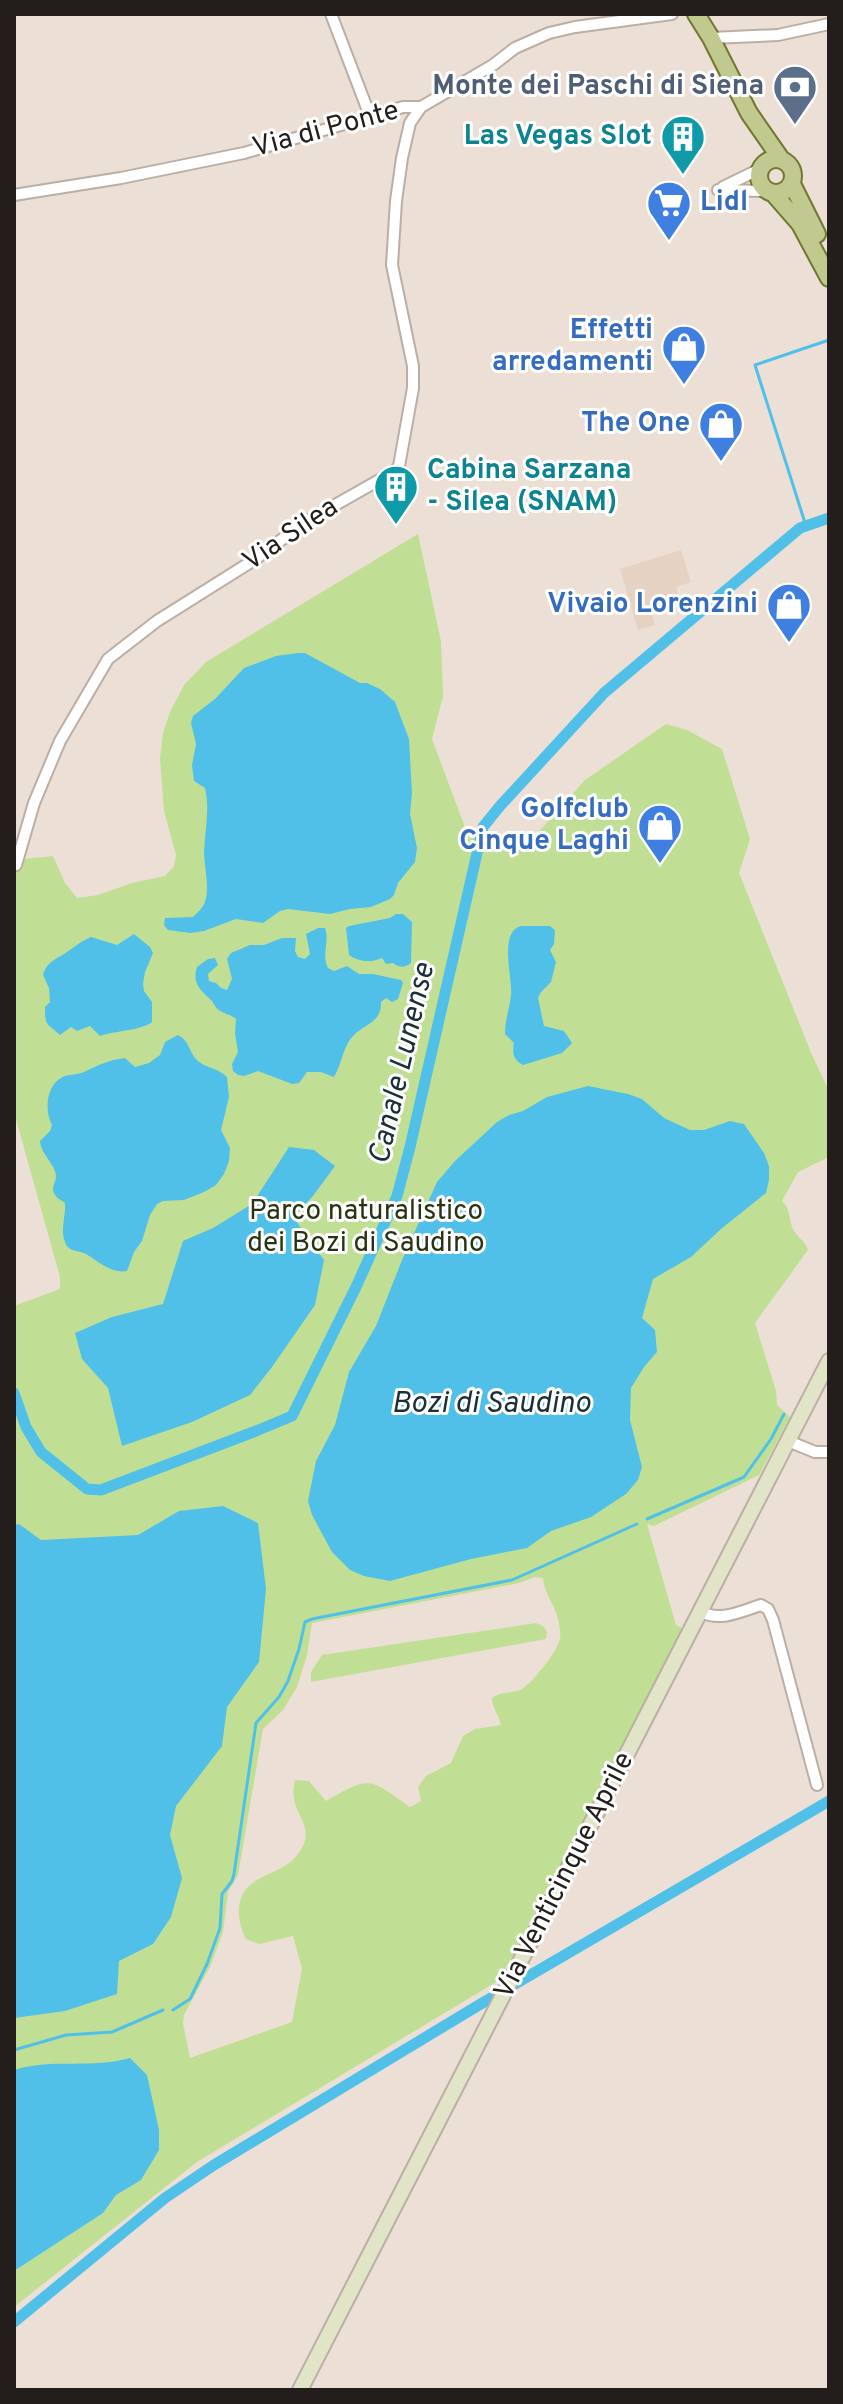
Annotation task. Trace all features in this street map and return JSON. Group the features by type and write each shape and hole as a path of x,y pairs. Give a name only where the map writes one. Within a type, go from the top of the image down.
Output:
{"main road":[{"path":"696,14 749,113 781,159 793,170 792,184 829,256"},
{"path":"749,113 761,167 760,184 800,224 829,278"},
{"path":"761,167 770,160 781,159"},
{"path":"770,192 784,192 792,184"},
{"name":"Via Venticinque Aprile","path":"300,2390 829,1361"}],"street":[{"path":"331,14 370,116"},
{"name":"Via di Ponte","path":"14,195 121,178 244,153 403,107 421,107 493,65 515,48 549,33 670,14"},
{"path":"711,38 778,35 829,24"},
{"name":"Via Silea","path":"16,865 34,803 60,741 108,659 157,621 254,560 307,521 399,466 413,388 413,366 392,265 402,158 410,123 421,107"},
{"path":"761,167 718,190 770,192"},
{"path":"788,1441 815,1452 829,1452"},
{"path":"701,1612 709,1616 726,1616 761,1605 768,1609 817,1785"}],"shaded area":[{"path":"681,550 691,582 676,587 680,601 650,610 655,625 638,630 620,569"}],"green space":[{"name":"Parco naturalistico dei Bozi di Saudino","path":"418,534 441,641 443,696 432,739 469,838 534,837 585,780 666,724 687,730 722,749 750,839 739,873 829,1091 829,1157 798,1172 782,1201 792,1227 808,1250 755,1323 776,1391 777,1405 790,1417 759,1475 654,1526 647,1524 676,1625 682,1628 517,1950 496,1982 197,2162 14,2307 14,1306 60,1289 60,1277 14,1112 14,860 53,856 65,883 77,898 165,876 174,866 176,855 164,811 160,758 163,733 184,685 206,662","holes":["535,1577 543,1578 560,1628 555,1650 522,1689 492,1698 501,1725 475,1729 463,1736 451,1763 426,1776 418,1787 421,1801 410,1807 370,1783 352,1787 326,1801 309,1781 295,1780 295,1804 305,1829 303,1846 291,1861 249,1886 239,1905 246,1939 259,1944 293,1936 302,1969 292,2022 190,2058 184,2015 210,1967 223,1932 228,1892 238,1875 263,1729 283,1710 297,1687 307,1655 312,1623 519,1583"]},
{"path":"536,1623 547,1632 546,1639 311,1682 311,1672 322,1655"}],"water":[{"path":"305,653 360,683 380,689 395,702 409,739 410,814 417,848 415,862 398,883 394,895 371,907 330,914 288,909 263,923 236,919 204,931 168,930 164,925 165,918 193,917 203,906 206,896 204,851 207,803 205,788 194,781 192,765 196,744 191,723 193,716 215,699 244,668 276,656"},
{"path":"403,914 412,922 411,963 400,967 393,963 386,964 382,958 365,961 349,955 346,928"},
{"path":"521,926 550,926 555,930 554,944 550,950 556,962 551,982 538,998 544,1026 564,1031 572,1043 562,1053 523,1065 515,1058 514,1043 505,1034 511,996 508,946 514,930"},
{"path":"325,928 328,968 334,971 347,966 359,974 401,980 403,983 398,999 392,1002 386,998 381,1002 376,1018 350,1039 334,1077 321,1072 307,1072 299,1083 292,1084 258,1071 238,1075 233,1071 232,1064 238,1052 236,1019 218,1009 200,989 196,982 197,967 215,958 218,965 208,974 209,981 227,990 232,979 227,959 231,953 250,945 296,938 295,951 298,957 305,959 310,954 306,934"},
{"path":"134,934 153,953 143,984 152,1002 152,1022 100,1036 90,1026 77,1031 71,1027 60,1035 46,1018 45,1007 50,1002 49,988 43,975 47,966 91,937 117,945"},
{"path":"178,1035 185,1040 198,1061 227,1077 229,1097 221,1130 230,1148 229,1161 216,1185 184,1200 157,1204 127,1271 116,1271 66,1245 63,1233 65,1203 54,1192 55,1171 40,1141 52,1125 48,1098 54,1084 65,1076 125,1058 135,1067 149,1063 160,1055 165,1042"},
{"name":"Bozi di Saudino","path":"588,1086 642,1099 664,1118 690,1130 704,1130 730,1121 744,1124 769,1166 766,1193 691,1257 653,1279 642,1318 655,1330 657,1352 631,1388 630,1420 642,1467 638,1480 626,1494 591,1517 551,1531 527,1548 471,1559 390,1581 350,1570 332,1552 312,1515 308,1501 316,1461 335,1425 349,1372 376,1326 437,1182 497,1122 547,1097"},
{"path":"289,1147 314,1150 335,1166 293,1217 324,1260 315,1305 250,1395 192,1422 122,1446 108,1388 82,1359 75,1333 112,1317 163,1304 183,1241 213,1228 252,1204"},
{"path":"223,1506 258,1523 266,1589 259,1662 227,1707 222,1746 176,1806 170,1835 182,1878 171,1917 153,1944 119,1961 117,1994 65,2011 14,2018 14,1525 19,1524 41,1540 138,1535 179,1511"},
{"path":"130,2058 147,2075 159,2130 159,2150 141,2180 116,2195 103,2213 14,2271 14,2070 28,2066 101,2063"}],"waterway":[{"path":"806,526 755,365 829,340"},
{"name":"Canale Lunense","path":"14,1393 26,1427 41,1452 87,1489 101,1490 292,1416 397,1196 483,827 604,693 800,528 829,518"},
{"path":"647,1519 744,1477 771,1439 784,1414"},
{"path":"173,2010 190,1999 220,1928 222,1894 234,1874 256,1723 279,1697 288,1681 305,1622 512,1580 637,1524"},
{"path":"14,2322 165,2198 214,2165 479,2005 829,1801"},
{"path":"14,2050 66,2035 112,2032 163,2010"}],"place":[{"name":"Monte dei Paschi di Siena","path":"795,126"},
{"name":"Las Vegas Slot","path":"683,176"},
{"name":"Lidl","path":"669,242"},
{"name":"Effetti arredamenti","path":"684,386"},
{"name":"The One","path":"721,463"},
{"name":"Cabina Sarzana - Silea (SNAM)","path":"396,526"},
{"name":"Vivaio Lorenzini","path":"789,644"},
{"name":"Golfclub Cinque Laghi","path":"660,865"}]}
